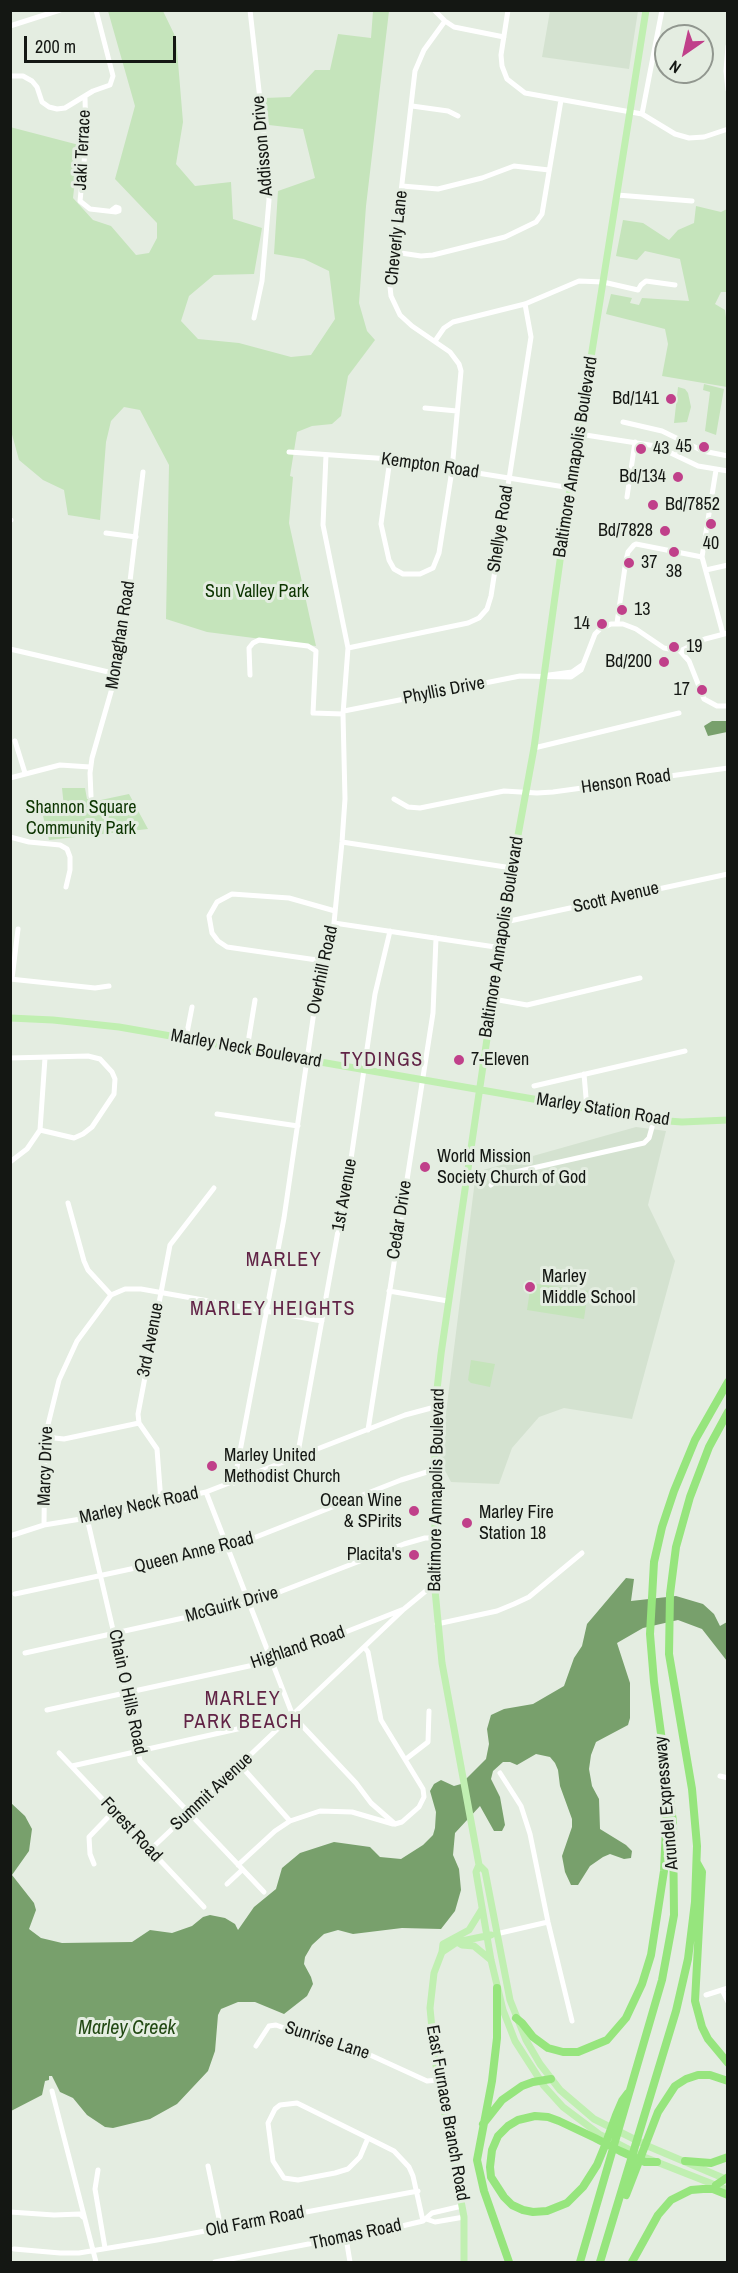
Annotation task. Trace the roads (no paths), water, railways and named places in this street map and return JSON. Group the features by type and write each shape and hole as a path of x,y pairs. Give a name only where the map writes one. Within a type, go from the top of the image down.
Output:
{"highway":[{"name":"Arundel Expressway","path":"580,2262 662,1980 674,1915 673,1822 654,1682 650,1634 652,1586 659,1539 674,1491 695,1440 728,1382"},
{"name":"Arundel Expressway","path":"600,2262 621,2201 683,1986 694,1902 697,1846 692,1790 674,1692 668,1633 671,1583 678,1540 690,1497 705,1455 728,1412"},
{"path":"516,2018 541,2044 555,2051 571,2052 591,2048 607,2040 626,2018 642,1984 656,1926 664,1871 668,1779"},
{"path":"697,1863 702,1872 695,2001 708,2039 728,2063"},
{"path":"497,1988 497,2038 492,2081 477,2160 484,2191 509,2262"},
{"path":"621,2201 628,2194 662,2105 675,2086 698,2075 710,2075 728,2080"},
{"path":"482,2125 509,2094 522,2086 551,2079"},
{"path":"632,2086 622,2101 597,2165 583,2187 567,2203 547,2211 533,2212 512,2205 496,2188 489,2167 492,2150 498,2136 513,2123 525,2118 548,2117 589,2132 645,2162 657,2162"},
{"path":"685,2161 711,2163 728,2157"},
{"path":"716,2185 727,2179"},
{"path":"632,2262 658,2215 671,2200 690,2190 713,2189 728,2192"}],"main road":[{"name":"Baltimore Annapolis Boulevard","path":"646,10 579,434 534,748 512,868 502,948 448,1301 435,1407 435,1590 444,1672 479,1865 485,1871 496,1934 516,2018 532,2052 571,2102 594,2119 661,2152 727,2179"},
{"name":"Marley Neck Boulevard","path":"10,1018 108,1025 479,1089"},
{"name":"Marley Station Road","path":"479,1089 654,1120 682,1122 728,1119"},
{"name":"Baltimore Annapolis Boulevard","path":"479,1865 476,1872 491,1960 497,1988 515,2041 540,2081 589,2132"},
{"path":"442,1952 443,1944 469,1930 482,1910"},
{"path":"442,1952 457,1942 496,1934"},
{"path":"457,1942 462,1946 474,1946 491,1960"},
{"name":"East Furnace Branch Road","path":"442,1952 434,1973 430,2008 435,2060 464,2217 464,2262"},
{"path":"657,2162 728,2192"}],"street":[{"path":"10,26 60,10"},
{"name":"Jaki Terrace","path":"96,10 112,80 108,86 93,91 85,98 86,143 80,201 90,209 112,210"},
{"name":"Addisson Drive","path":"250,10 268,171 269,200 262,281 254,318"},
{"path":"434,10 445,21 466,30 504,37"},
{"path":"508,10 502,66 507,79 526,94 642,114 675,134 689,138 704,137 728,129"},
{"path":"644,22 658,24 662,10"},
{"name":"Cheverly Lane","path":"390,459 381,524 391,565 398,572 408,575 429,571 437,560 452,470 461,378 459,364 450,352 406,321 395,305 390,287 418,61 445,21"},
{"path":"642,114 654,46"},
{"path":"728,46 726,71 728,90"},
{"path":"10,76 23,76 32,81 37,87 42,102 49,107 65,108 85,98"},
{"path":"394,252 427,256 505,237 536,222 542,214 561,100"},
{"path":"412,106 448,111 458,116"},
{"path":"402,186 438,189 482,178 514,166 549,170"},
{"path":"616,195 692,201"},
{"path":"435,342 444,328 453,322 525,304 579,281 603,282 638,290 640,285 646,281 675,285"},
{"name":"Shellye Road","path":"348,648 455,626 479,618 489,603 531,337 525,304"},
{"path":"425,408 457,411"},
{"path":"623,422 662,431 703,451 728,456"},
{"path":"579,434 656,446 698,466 728,471"},
{"path":"674,454 681,439"},
{"path":"627,497 635,442"},
{"name":"Kempton Road","path":"289,452 390,459 571,488"},
{"name":"Overhill Road","path":"234,1483 284,1218 317,991 334,923 342,842 345,799 343,712 348,648 323,525 326,455"},
{"path":"702,557 634,545 628,552 618,623 636,629 664,648 680,651 705,639 725,634 702,557 716,470"},
{"name":"Monaghan Road","path":"91,796 90,767 117,674 124,641 143,472"},
{"path":"106,533 136,537"},
{"path":"706,570 728,565"},
{"name":"Phyllis Drive","path":"250,675 249,648 259,640 308,646 316,651 313,713 343,712 520,676 573,672 583,664 595,634 606,626 618,623"},
{"path":"10,649 117,674"},
{"path":"680,651 689,661 704,699 717,706 728,706"},
{"path":"534,748 679,713"},
{"path":"15,741 25,773"},
{"path":"10,778 60,765 90,767"},
{"name":"Henson Road","path":"394,799 408,807 420,808 504,791 554,792 728,768"},
{"path":"10,837 28,842 60,845 67,849 70,856 70,870 66,887"},
{"path":"342,842 512,868"},
{"name":"Scott Avenue","path":"505,922 728,874"},
{"path":"324,961 227,947 212,933 209,916 217,902 232,894 288,898 335,911"},
{"path":"334,923 502,948"},
{"path":"18,929 11,979 95,988 109,986"},
{"name":"1st Avenue","path":"297,1458 365,1070 375,994 390,931"},
{"name":"Cedar Drive","path":"368,1430 433,1013 436,938"},
{"path":"493,999 527,1005 640,978"},
{"path":"247,1049 255,1000"},
{"path":"186,1038 192,1007"},
{"path":"534,1086 685,1051"},
{"path":"10,1058 88,1056 100,1059 112,1072 115,1085 114,1094 92,1127 74,1138 56,1136 40,1130"},
{"path":"10,1162 27,1149 40,1130 45,1058"},
{"path":"584,1074 587,1109"},
{"path":"217,1114 298,1126"},
{"path":"491,1185 502,1175 644,1143 649,1138 654,1120"},
{"name":"3rd Avenue","path":"138,1423 142,1390 170,1245 214,1188"},
{"path":"68,1203 88,1270 111,1295 133,1289 160,1292 322,1321"},
{"path":"389,1291 448,1301"},
{"name":"Marcy Drive","path":"44,1525 45,1437 58,1380 76,1341 111,1295"},
{"name":"Marley Neck Road","path":"10,1536 44,1525 206,1492 405,1415 435,1407"},
{"path":"45,1437 64,1439 138,1423 157,1449 161,1502"},
{"name":"Queen Anne Road","path":"15,1594 228,1548 401,1480 435,1472"},
{"path":"206,1492 293,1716 356,1783 371,1803 394,1824"},
{"name":"Chain O Hills Road","path":"87,1518 140,1761 264,1892"},
{"name":"McGuirk Drive","path":"25,1653 251,1603 404,1544 434,1538"},
{"path":"437,1624 498,1611 529,1597 582,1553"},
{"name":"Highland Road","path":"47,1710 272,1661 404,1609 427,1590 435,1590"},
{"name":"Summit Avenue","path":"150,1850 404,1609"},
{"path":"227,1884 275,1831 290,1821 320,1811 337,1810 394,1824 402,1822 419,1807 424,1797 423,1789 381,1720 369,1652 365,1648"},
{"path":"406,1759 428,1742 429,1711"},
{"path":"72,1766 293,1716"},
{"name":"Forest Road","path":"59,1753 204,1907"},
{"path":"241,1766 290,1821"},
{"path":"500,1773 521,1806 530,1834 572,2021"},
{"path":"720,1776 728,1778"},
{"path":"94,1864 90,1854 89,1837 113,1812"},
{"path":"496,1934 548,1922"},
{"path":"706,1995 725,1989 728,2002"},
{"name":"Sunrise Lane","path":"256,2046 268,2026 276,2025 325,2043 346,2044 427,2081 440,2080"},
{"path":"52,2091 96,2262"},
{"path":"368,2138 360,2157 348,2169 298,2180 284,2178 273,2161 268,2123 275,2109 280,2105 297,2103 368,2138 401,2157 409,2167 425,2220"},
{"path":"208,2166 221,2228"},
{"path":"98,2170 95,2189 105,2247"},
{"name":"Old Farm Road","path":"14,2248 60,2253 92,2250 418,2191"},
{"name":"Thomas Road","path":"425,2220 432,2213 462,2206"},
{"path":"10,2212 80,2214 83,2217"},
{"name":"Thomas Road","path":"215,2262 346,2238 425,2220 435,2222 464,2217"},
{"path":"346,2238 350,2262"}],"water":[{"path":"712,721 727,721 727,732 708,736 704,726"},
{"name":"Marley Creek","path":"626,1578 634,1579 631,1601 676,1596 703,1604 714,1614 720,1626 727,1622 727,1661 702,1629 678,1620 643,1628 617,1643 630,1683 630,1718 628,1725 596,1742 589,1769 592,1786 599,1799 600,1829 626,1845 632,1851 631,1858 624,1859 610,1854 603,1857 590,1866 578,1885 571,1885 565,1872 562,1856 572,1827 572,1819 560,1786 555,1763 550,1757 536,1754 517,1765 503,1762 493,1771 491,1779 500,1797 505,1825 502,1831 494,1831 480,1806 455,1833 453,1855 459,1869 461,1890 455,1911 441,1929 402,1928 353,1934 338,1930 324,1934 312,1945 305,1957 304,1964 313,1984 307,1996 284,2014 255,2002 238,2002 221,2009 218,2015 215,2051 208,2071 177,2104 150,2119 113,2128 105,2127 87,2115 73,2098 60,2092 52,2076 45,2081 42,2095 11,2111 11,1803 25,1816 32,1829 29,1851 12,1875 34,1903 36,1910 29,1929 41,1938 62,1943 132,1942 150,1930 172,1933 192,1926 203,1917 210,1915 225,1918 235,1924 238,1930 254,1907 276,1889 282,1868 300,1853 334,1842 370,1847 380,1857 401,1859 423,1845 433,1835 435,1828 436,1812 430,1791 434,1784 441,1780 454,1786 461,1784 486,1759 489,1744 487,1729 491,1715 504,1709 533,1704 564,1686 574,1658 582,1646 587,1624"}],"place":[{"name":"Bd/141","path":"671,399"},
{"name":"45","path":"704,447"},
{"name":"43","path":"641,449"},
{"name":"Bd/134","path":"678,477"},
{"name":"Bd/7852","path":"653,505"},
{"name":"40","path":"711,524"},
{"name":"Bd/7828","path":"665,531"},
{"name":"38","path":"674,552"},
{"name":"37","path":"629,563"},
{"name":"13","path":"622,610"},
{"name":"14","path":"602,624"},
{"name":"19","path":"674,647"},
{"name":"Bd/200","path":"664,662"},
{"name":"17","path":"702,690"},
{"name":"7-Eleven","path":"459,1060"},
{"name":"World Mission Society Church of God","path":"425,1167"},
{"name":"Marley Middle School","path":"530,1287"},
{"name":"Marley United Methodist Church","path":"212,1466"},
{"name":"Ocean Wine & SPirits","path":"414,1511"},
{"name":"Marley Fire Station 18","path":"467,1523"},
{"name":"Placita's","path":"414,1555"}],"district":[{"name":"TYDINGS","path":"382,1061"},
{"name":"MARLEY","path":"284,1261"},
{"name":"MARLEY HEIGHTS","path":"273,1310"},
{"name":"MARLEY PARK BEACH","path":"243,1712"}],"park label":[{"name":"Sun Valley Park","path":"257,592"},
{"name":"Shannon Square Community Park","path":"81,818"}]}
